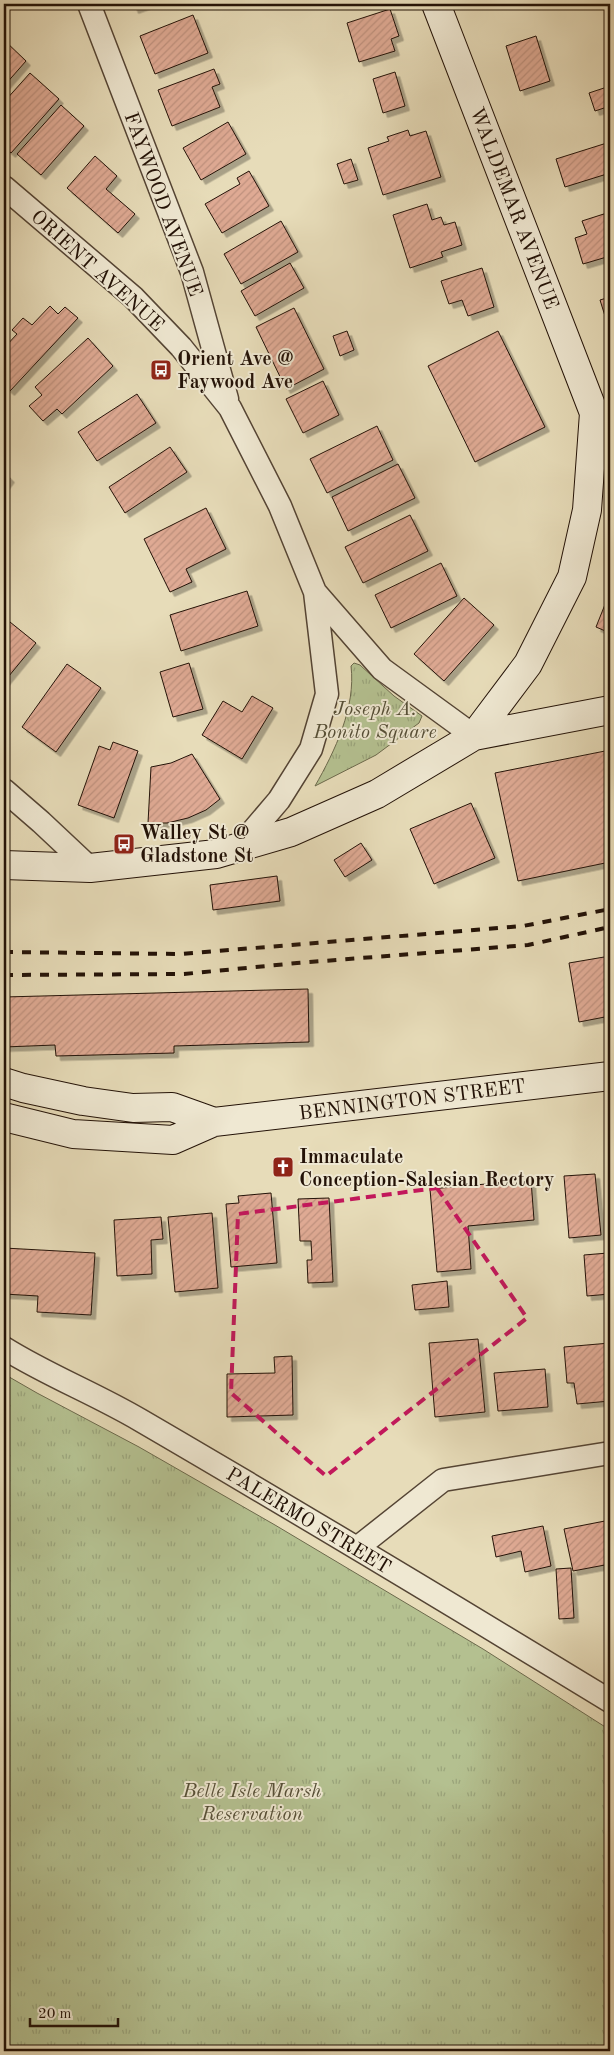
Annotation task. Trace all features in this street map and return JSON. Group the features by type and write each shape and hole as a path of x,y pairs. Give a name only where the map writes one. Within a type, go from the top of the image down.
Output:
{"street":[{"name":"FAYWOOD AVENUE","path":"89,4 192,272 230,408"},
{"name":"WALDEMAR AVENUE","path":"436,4 602,420 587,510 572,577 528,664 474,736"},
{"name":"ORIENT AVENUE","path":"4,187 133,297 181,347 230,408 280,506 316,592 327,694 311,748 279,800 239,847"},
{"name":"ORIENT AVENUE","path":"316,592 382,668 474,736"},
{"path":"4,865 90,868 216,854 291,832 377,794 474,736 610,710"},
{"path":"4,790 90,868"},
{"name":"BENNINGTON STREET","path":"4,1117 73,1134 172,1140 214,1122 610,1076"},
{"name":"BENNINGTON STREET","path":"4,1082 65,1098 133,1108 172,1107 214,1122"},
{"path":"59,1131 65,1098"},
{"name":"PALERMO STREET","path":"4,1348 138,1419 357,1548 610,1701"},
{"path":"357,1548 443,1480 610,1453"}],"highlighted area":[{"path":"437,1188 527,1318 326,1476 231,1393 238,1214"}],"green space":[{"name":"Joseph A. Bonito Square","path":"354,663 360,665 394,696 422,716 419,723 376,755 315,786 330,758 347,713 352,681 351,666"},
{"name":"Belle Isle Marsh Reservation","path":"4,1374 139,1447 275,1525 483,1649 610,1730 610,2051 4,2051"}],"building":[{"path":"132,4 148,4 134,9"},
{"path":"390,9 399,36 391,39 395,51 359,62 347,23"},
{"path":"193,15 208,53 155,74 140,36"},
{"path":"536,36 550,81 520,91 506,46"},
{"path":"4,40 26,61 4,86"},
{"path":"214,69 220,84 212,87 220,107 172,126 158,90"},
{"path":"395,72 405,106 383,113 373,79"},
{"path":"30,73 59,99 11,153 4,147 4,102"},
{"path":"610,86 610,106 595,111 589,93"},
{"path":"61,105 84,126 41,175 17,154"},
{"path":"228,122 246,154 201,180 183,148"},
{"path":"408,130 410,136 426,131 441,177 383,195 368,148 389,141 387,137"},
{"path":"610,142 610,173 565,187 556,159"},
{"path":"95,156 117,176 106,189 135,214 118,233 67,188"},
{"path":"351,159 358,180 344,184 337,164"},
{"path":"249,171 269,206 222,233 205,204 240,184 237,178"},
{"path":"427,204 432,220 441,217 444,225 455,222 462,245 441,252 443,257 410,268 393,215"},
{"path":"610,212 610,256 583,264 575,238 587,234 582,221"},
{"path":"281,221 298,252 241,284 224,254"},
{"path":"290,263 304,288 255,316 241,291"},
{"path":"482,268 494,307 468,316 462,300 449,304 441,281"},
{"path":"610,297 610,332 600,300"},
{"path":"50,306 58,314 65,307 78,318 10,391 4,386 4,348 17,334 12,330 23,318 32,325"},
{"path":"294,308 324,369 286,389 256,327"},
{"path":"347,331 354,350 340,356 333,336"},
{"path":"498,331 545,427 475,462 428,366"},
{"path":"88,338 113,366 62,414 57,409 43,421 29,406 42,395 35,387"},
{"path":"323,381 339,415 303,433 286,399"},
{"path":"137,394 156,423 97,461 78,432"},
{"path":"377,426 393,460 327,493 310,459"},
{"path":"170,447 187,472 125,513 109,487"},
{"path":"398,464 415,498 348,531 332,497"},
{"path":"4,472 10,478 4,486"},
{"path":"206,508 226,549 186,569 192,582 170,592 144,539"},
{"path":"410,515 428,551 363,583 345,547"},
{"path":"441,563 457,596 391,628 375,595"},
{"path":"247,591 258,626 181,651 170,615"},
{"path":"610,592 610,633 596,627"},
{"path":"464,598 494,625 444,681 414,654"},
{"path":"10,622 36,643 4,682 4,630"},
{"path":"189,663 203,709 173,717 160,672"},
{"path":"67,664 101,688 56,752 22,727"},
{"path":"252,696 273,708 242,759 202,735 223,701 242,712"},
{"path":"113,742 138,751 114,818 78,805 99,746 110,750"},
{"path":"610,750 610,862 518,881 495,773"},
{"path":"192,754 220,799 206,810 188,818 167,823 148,823 151,767 171,763"},
{"path":"471,803 495,858 434,884 410,829"},
{"path":"361,843 372,860 345,877 334,860"},
{"path":"277,876 280,901 213,910 210,885"},
{"path":"610,956 610,1016 579,1022 569,963"},
{"path":"308,989 309,1042 174,1046 174,1053 56,1056 55,1045 4,1047 4,997"},
{"path":"595,1174 601,1235 569,1238 564,1176"},
{"path":"531,1180 534,1220 468,1226 471,1269 437,1272 430,1189"},
{"path":"271,1193 277,1263 231,1267 226,1204 239,1203 238,1196"},
{"path":"329,1198 333,1282 308,1283 307,1260 312,1260 311,1241 300,1241 298,1199"},
{"path":"212,1213 218,1288 175,1292 168,1217"},
{"path":"161,1217 163,1239 151,1240 152,1274 117,1276 114,1220"},
{"path":"4,1248 95,1253 91,1315 37,1312 38,1296 4,1294"},
{"path":"608,1253 610,1294 587,1296 584,1255"},
{"path":"447,1281 449,1307 415,1310 412,1285"},
{"path":"478,1339 485,1412 435,1417 429,1343"},
{"path":"610,1343 610,1401 577,1404 574,1383 567,1383 564,1347"},
{"path":"292,1356 293,1415 227,1417 227,1374 275,1373 274,1357"},
{"path":"545,1369 548,1407 498,1411 494,1373"},
{"path":"610,1520 610,1564 573,1571 564,1529"},
{"path":"543,1526 551,1566 525,1572 521,1551 496,1557 492,1536"},
{"path":"571,1568 574,1618 559,1619 556,1569"}],"railway":[{"path":"4,952 181,954 523,926 610,909"},
{"path":"4,975 184,974 528,945 610,927"}],"place":[{"name":"Orient Ave @ Faywood Ave","path":"161,370"},
{"name":"Walley St @ Gladstone St","path":"124,844"},
{"name":"Immaculate Conception-Salesian Rectory","path":"283,1167"}]}
